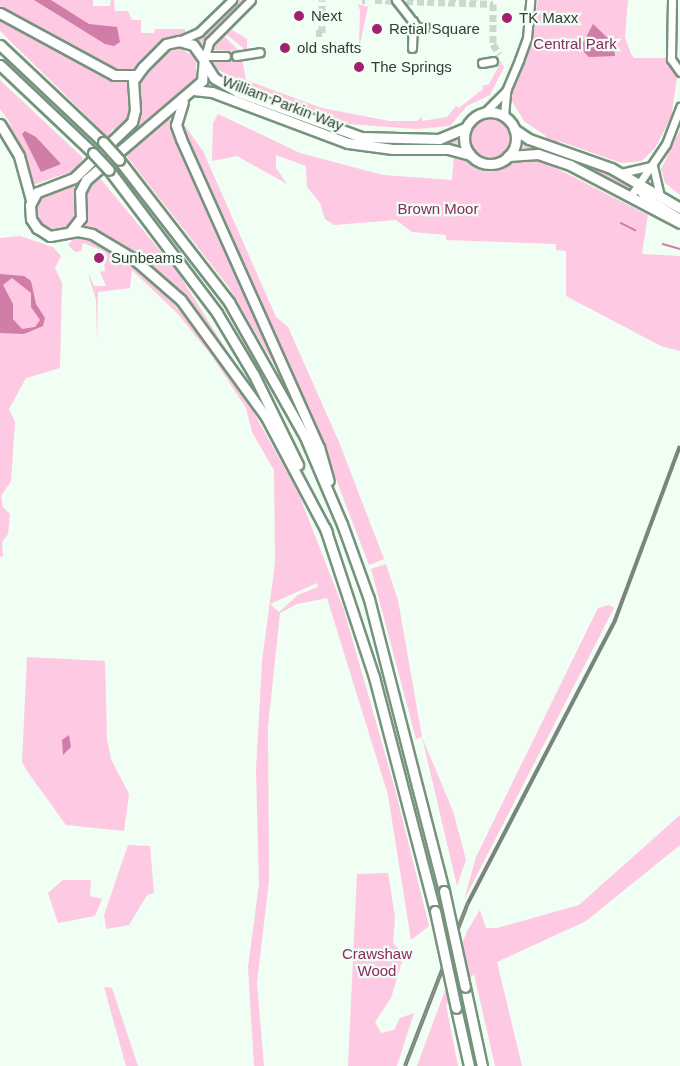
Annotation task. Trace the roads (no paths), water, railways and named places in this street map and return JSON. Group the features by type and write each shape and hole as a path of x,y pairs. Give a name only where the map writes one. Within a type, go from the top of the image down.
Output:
{"highway":[{"path":"0,13 114,75 136,75"},
{"name":"William Parkin Way","path":"179,41 193,45 207,60 222,84 305,119 362,136 440,138 465,128"},
{"path":"31,202 41,188 74,178 124,131 135,115 132,86 136,75 162,48 179,41"},
{"path":"0,45 103,142 229,302 304,437 342,524"},
{"path":"207,60 204,76 190,94 177,118 177,130 319,447 390,673 444,891 482,1066"},
{"path":"0,65 109,170 178,256 222,322 289,443 327,532 374,677 435,912 469,1066"},
{"name":"William Parkin Way","path":"190,94 212,92 348,143 393,150 448,149 470,155"},
{"path":"70,232 81,218 80,192 86,180 149,124 190,94"},
{"path":"680,208 619,173 529,139 514,129 504,116 485,112 476,116 465,128 464,142 470,155 489,164 508,156 526,153 557,160 680,223"},
{"path":"0,124 28,177 31,219 41,231 56,236 70,232 92,234 134,259 181,300 266,417 327,532"},
{"path":"508,156 515,144 514,129"}],"street":[{"path":"179,41 204,28 232,0"},
{"path":"226,56 207,60 209,42 251,0"},
{"path":"396,0 417,27 425,27"},
{"path":"504,116 506,91 527,38 530,0"},
{"path":"672,0 670,59 680,72"},
{"path":"412,48 413,21"},
{"path":"236,56 261,55"},
{"path":"482,63 493,61"},
{"path":"485,112 506,91"},
{"path":"630,197 654,164 680,107"},
{"path":"619,173 640,171 654,164"},
{"path":"654,164 653,178 661,197"},
{"path":"639,186 643,195 680,219"}],"waterway":[{"path":"621,223 635,230"},
{"path":"663,244 680,249"}],"tunnel":[{"path":"316,33 322,33 322,0"},
{"path":"375,0 493,4 493,44 499,54"}],"railway":[{"path":"405,1066 468,903 614,623 680,446"}],"place":[{"name":"Next","path":"299,16"},
{"name":"TK Maxx","path":"507,18"},
{"name":"Retial Square","path":"377,29"},
{"name":"old shafts","path":"285,48"},
{"name":"The Springs","path":"359,67"},
{"name":"Sunbeams","path":"99,258"}],"park label":[{"name":"Central Park","path":"575,44"},
{"name":"Brown Moor","path":"438,209"},
{"name":"Crawshaw Wood","path":"377,962"}]}
